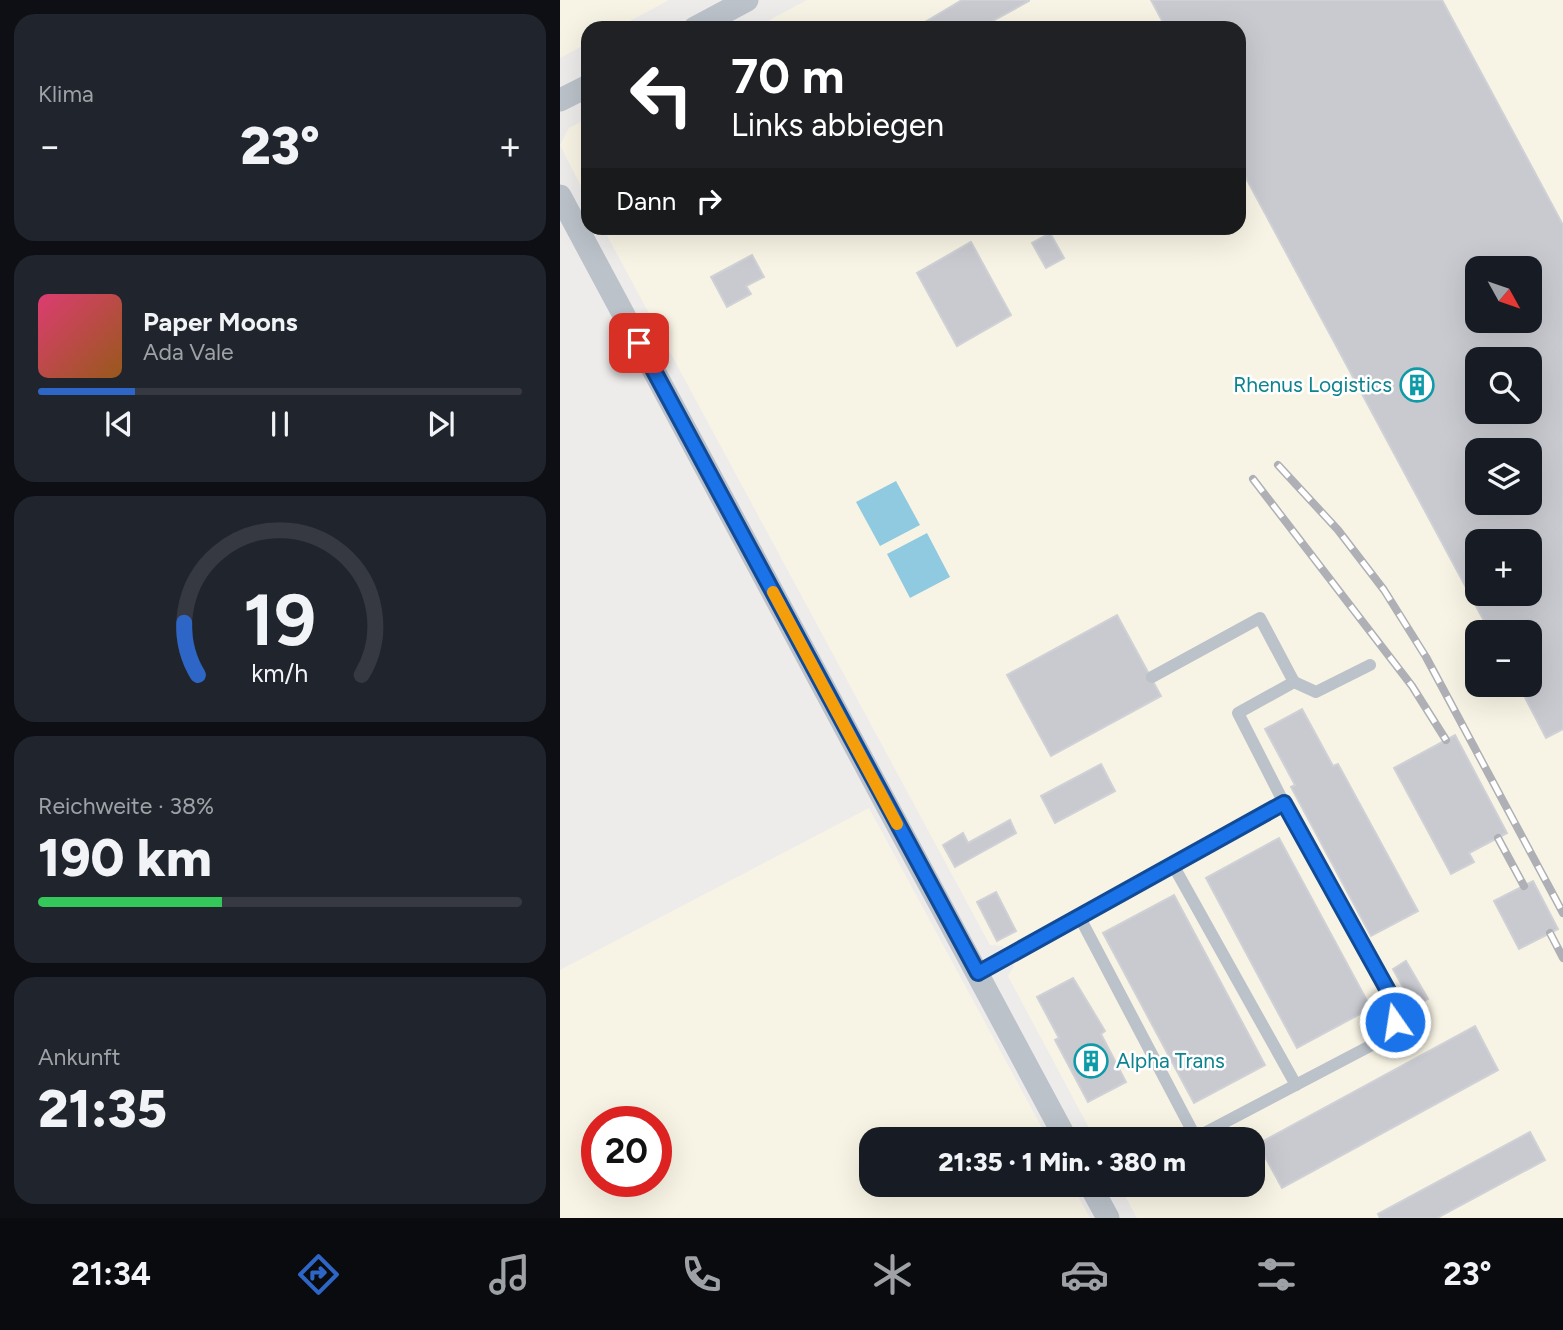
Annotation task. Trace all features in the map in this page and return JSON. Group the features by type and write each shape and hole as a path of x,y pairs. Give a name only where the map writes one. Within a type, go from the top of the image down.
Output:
{"street":[{"path":"708,21 747,0"},
{"path":"560,100 581,90"},
{"path":"560,197 1060,1127"},
{"path":"1101,1197 1108,1218"}],"lane":[{"path":"1152,677 1260,618 1294,682 1316,692 1370,665"},
{"path":"1217,1127 1370,1046 1395,1022 1396,1005 1284,803 1238,713 1294,682"},
{"path":"978,973 1284,803"},
{"path":"1173,865 1296,1085"},
{"path":"1079,916 1189,1127"}],"shaded area":[{"path":"560,0 669,0 630,21 581,21 581,47 560,58"},
{"path":"807,0 1563,0 1563,1218 1137,1218 1126,1197 1265,1197 1265,1127 1089,1127 1008,976 1014,966 1003,946 990,945 607,235 1246,235 1246,21 768,21"},
{"path":"581,122 581,186 560,145 569,128"},
{"path":"869,808 1042,1127 859,1127 859,1197 1079,1197 1090,1218 560,1218 560,970"}],"water":[{"path":"896,481 920,525 880,546 856,502"},
{"path":"927,533 950,577 910,598 887,554"}],"building":[{"path":"962,0 1029,0 993,21 927,21"},
{"name":"Rhenus Logistics","path":"1151,0 1442,0 1563,225 1563,729 1546,738 1525,697 1542,697 1542,620 1484,620 1476,606 1542,606 1542,529 1465,529 1465,585 1246,178 1246,21 1162,21"},
{"path":"1051,235 1064,258 1046,268 1032,243"},
{"path":"971,242 1011,315 957,346 917,273"},
{"path":"752,255 764,277 746,286 751,294 727,307 711,277"},
{"path":"1117,615 1161,696 1051,756 1007,675"},
{"path":"1302,709 1333,766 1338,764 1418,911 1371,936 1291,787 1295,785 1265,729"},
{"path":"1455,735 1507,833 1469,853 1474,862 1451,874 1394,768"},
{"path":"1101,764 1115,791 1055,823 1041,796"},
{"path":"1010,820 1016,833 955,867 943,845 963,833 968,843"},
{"path":"1279,838 1371,1008 1297,1048 1206,878"},
{"path":"1533,881 1558,929 1519,949 1494,901"},
{"path":"996,892 1016,931 997,941 977,902"},
{"path":"1174,895 1265,1065 1194,1103 1103,933"},
{"path":"1406,961 1428,999 1414,1007 1393,969"},
{"name":"Alpha Trans","path":"1073,978 1105,1031 1101,1034 1126,1082 1088,1102 1055,1040 1059,1038 1037,997"},
{"path":"1475,1026 1498,1070 1282,1188 1265,1157 1265,1140"},
{"path":"1530,1132 1545,1160 1437,1218 1380,1218 1378,1214"}],"railway":[{"path":"1278,465 1338,530 1384,590 1426,657 1563,913"},
{"path":"1253,479 1412,686 1446,740"},
{"path":"1498,838 1524,886"},
{"path":"1550,933 1563,958"}],"slow traffic":[{"path":"773,592 897,824"}],"place":[{"name":"Rhenus Logistics","path":"1417,385"},
{"name":"Alpha Trans","path":"1091,1061"}],"route":[{"path":"639,343 978,973 1284,803 1396,1005 1395,1022"}]}
